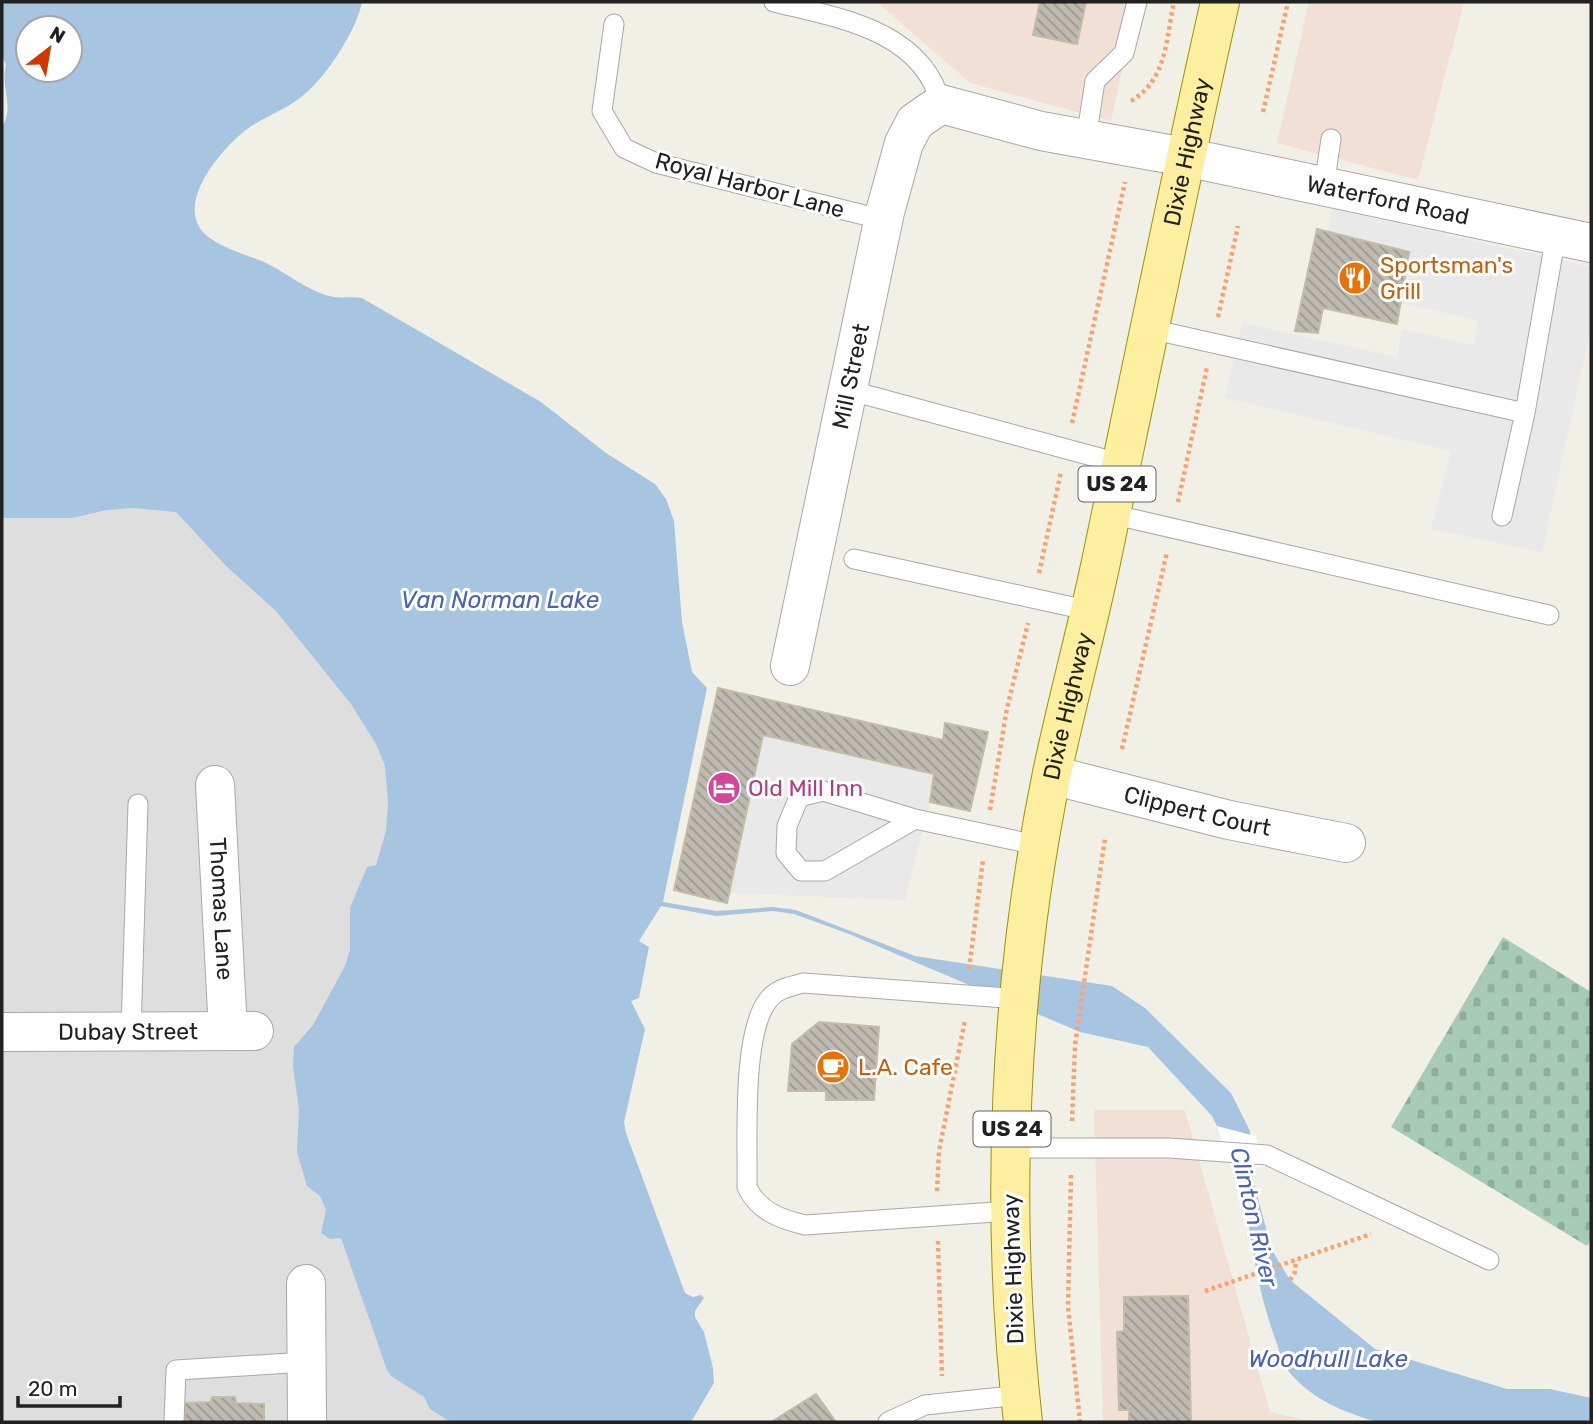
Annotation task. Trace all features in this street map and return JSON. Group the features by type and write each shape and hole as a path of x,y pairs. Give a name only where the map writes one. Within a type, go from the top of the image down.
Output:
{"main road":[{"name":"Dixie Highway","path":"1021,1409 1010,1211 1011,1148 1020,998 1041,846 1052,775 1091,611 1185,157 1220,2"}],"street":[{"name":"Waterford Road","path":"941,104 1041,131 1185,157 1574,239"},
{"name":"Mill Street","path":"790,666 884,220 904,143 915,122 941,104"},
{"name":"Clippert Court","path":"1052,775 1229,820 1346,843"},
{"name":"Thomas Lane","path":"215,785 241,1031"},
{"name":"Dubay Street","path":"2,1032 241,1031"},
{"path":"306,1283 307,1422"}],"lane":[{"path":"774,2 856,22 909,50 935,80 941,104"},
{"path":"1086,139 1095,81 1124,53 1137,2"},
{"name":"Royal Harbor Lane","path":"614,23 601,111 624,148 656,163 884,220"},
{"path":"1324,186 1331,139"},
{"path":"1502,516 1525,413 1574,239"},
{"path":"1150,329 1525,413"},
{"path":"848,390 1122,464"},
{"path":"1111,514 1549,615"},
{"path":"853,559 1091,611"},
{"path":"915,819 825,871 801,871 786,853 787,825 799,797 823,791 915,819 1041,846"},
{"path":"131,1032 138,804"},
{"path":"1010,1211 805,1225 781,1220 767,1211 752,1199 747,1187 752,1036 761,1012 778,990 803,983 1020,998"},
{"path":"1011,1148 1219,1149 1267,1155 1489,1260"},
{"path":"174,1422 176,1370 307,1362"},
{"path":"888,1422 925,1405 1021,1409"}],"path":[{"path":"1131,101 1149,91 1160,68 1174,2"},
{"path":"1263,112 1288,2"},
{"path":"970,958 1007,708 1127,173"},
{"path":"1122,749 1238,226"},
{"path":"1080,1422 1068,1307 1075,1045 1105,838"},
{"path":"1205,1291 1242,1276 1408,1221"},
{"path":"1290,1280 1295,1272 1296,1260"}],"shaded area":[{"path":"877,2 1137,2 1111,121 970,83"},
{"path":"1309,2 1464,2 1418,180 1277,143"},
{"path":"1332,209 1591,267 1591,329 1542,552 1431,529 1451,451 1225,398 1242,323 1397,357 1402,329 1473,345 1478,320 1400,303 1327,232"},
{"path":"2,360 454,559 529,1422 2,1422"},
{"path":"763,735 934,774 930,802 905,900 729,893"},
{"path":"1094,1110 1185,1110 1270,1412 1315,1422 1103,1422"}],"green space":[{"path":"1503,937 1591,992 1591,1239 1587,1246 1391,1127"}],"water":[{"name":"Van Norman Lake","path":"2,2 362,2 348,38 315,84 294,102 242,133 217,159 198,191 195,207 197,222 206,235 218,243 268,264 311,289 334,297 362,298 541,402 606,453 655,484 666,499 674,521 682,622 692,672 707,688 663,902 716,911 773,907 796,910 915,956 1112,986 1145,1008 1231,1093 1250,1131 1253,1180 1272,1250 1290,1280 1375,1349 1507,1389 1550,1389 1591,1398 1591,1422 1378,1422 1342,1410 1309,1391 1285,1366 1270,1324 1255,1263 1244,1181 1212,1116 1148,1047 1080,1032 849,934 794,914 773,911 716,916 661,906 639,941 649,947 639,998 631,1001 645,1029 624,1122 685,1293 693,1297 701,1295 704,1298 695,1311 695,1317 704,1332 714,1383 691,1422 450,1422 430,1409 424,1397 391,1376 341,1238 330,1239 321,1233 326,1210 320,1196 307,1186 297,1152 299,1109 293,1067 294,1047 313,1025 345,966 350,950 350,908 367,867 376,865 386,831 388,802 385,766 376,744 351,704 276,611 225,565 176,512 133,508 107,510 72,518 2,518 2,127 7,112 6,65 2,56"}],"pier":[{"path":"1217,1126 1255,1136 1266,1166 1233,1171"}],"building":[{"path":"1040,2 1086,2 1077,44 1033,35"},
{"name":"Sportsman's Grill","path":"1317,229 1409,252 1397,324 1323,308 1318,333 1295,331"},
{"name":"Old Mill Inn","path":"718,688 943,740 945,723 988,732 970,811 930,802 934,774 763,735 727,903 674,890"},
{"name":"L.A. Cafe","path":"819,1022 879,1027 874,1100 826,1100 826,1091 788,1091 792,1044"},
{"path":"1188,1296 1191,1422 1129,1422 1129,1410 1119,1410 1117,1332 1124,1331 1124,1297"},
{"path":"816,1394 836,1422 771,1422"},
{"path":"212,1397 235,1397 236,1403 264,1404 264,1422 185,1422 185,1403 211,1402"}],"place":[{"name":"Sportsman's Grill","path":"1355,278"},
{"name":"Old Mill Inn","path":"724,788"},
{"name":"L.A. Cafe","path":"833,1067"}],"water label":[{"name":"Clinton River","path":"1254,1217"},
{"name":"Woodhull Lake","path":"1328,1359"}]}
